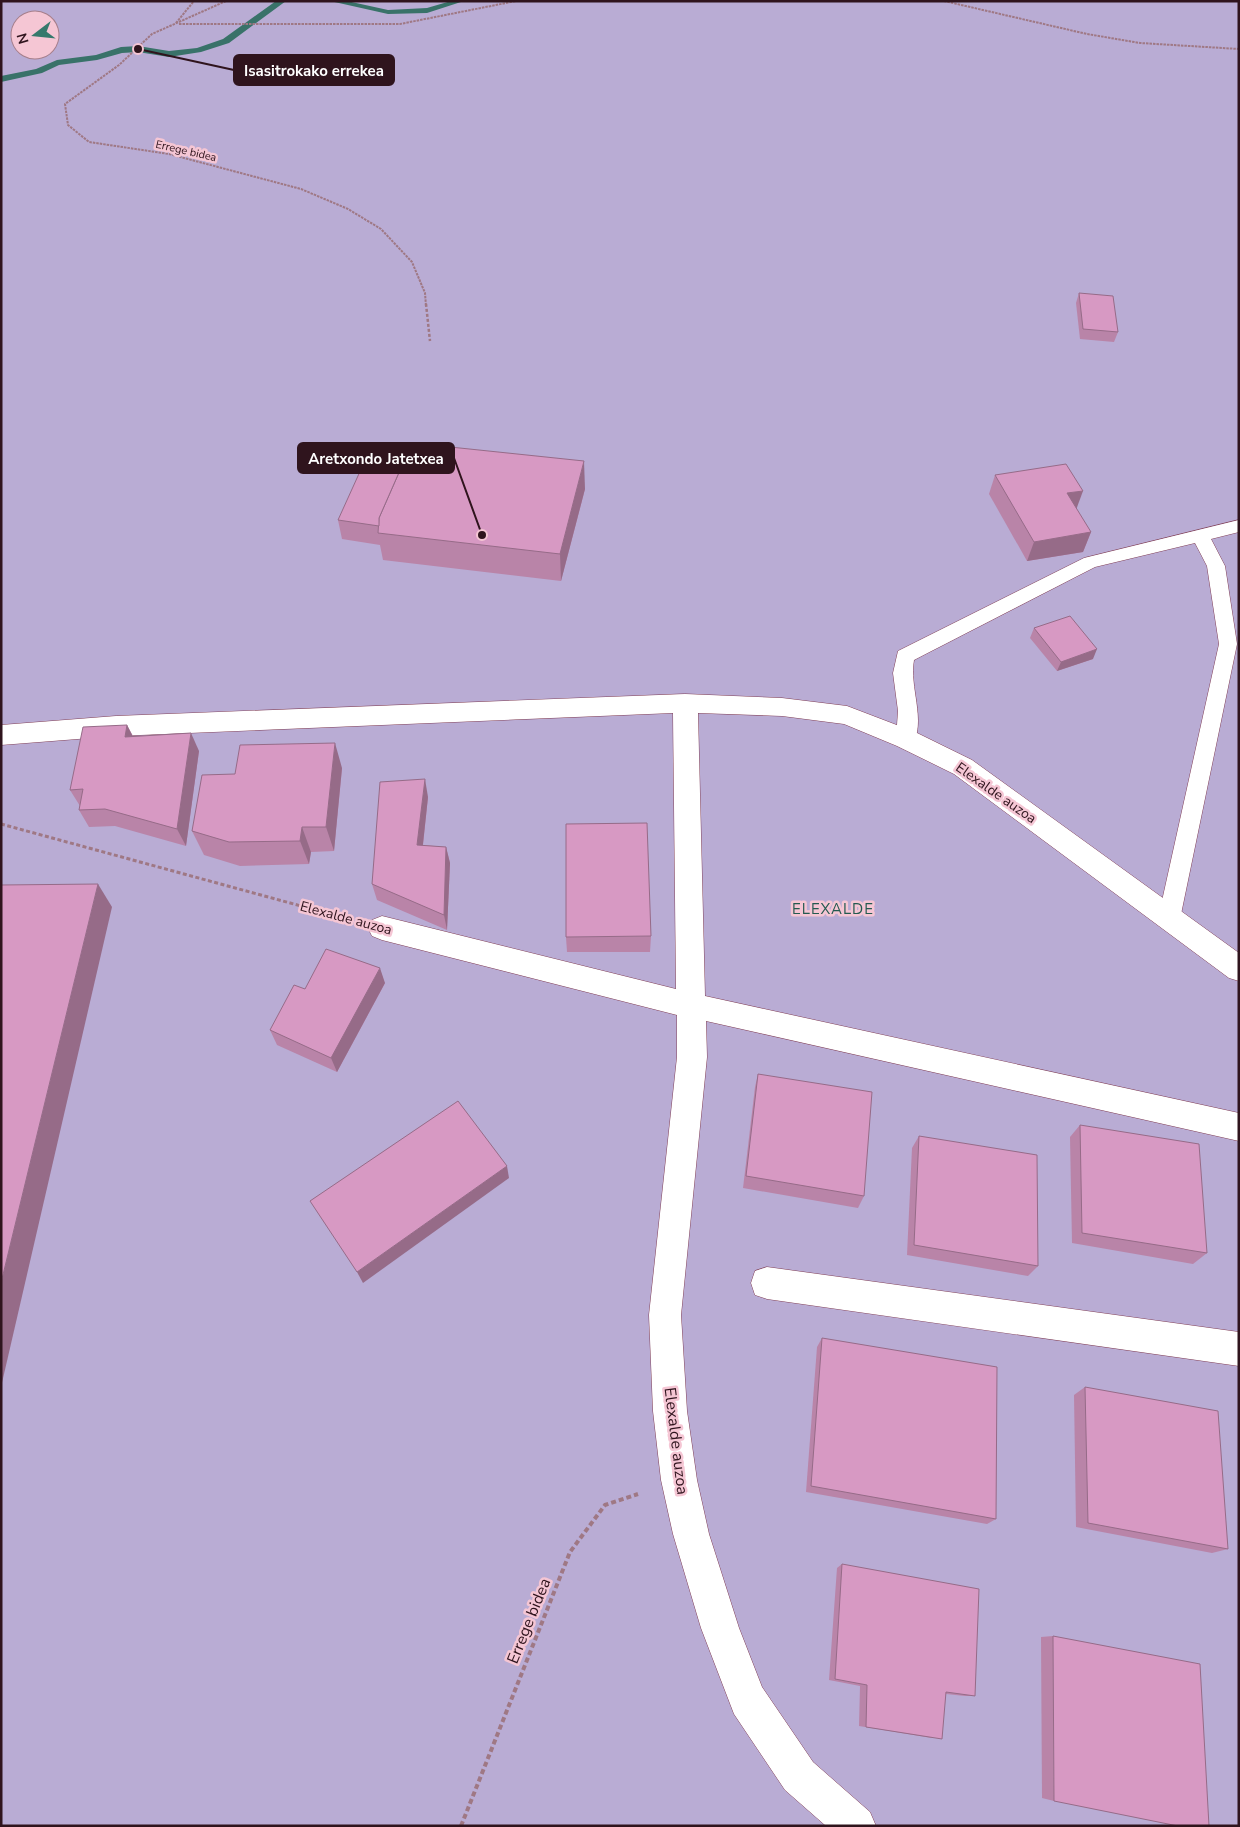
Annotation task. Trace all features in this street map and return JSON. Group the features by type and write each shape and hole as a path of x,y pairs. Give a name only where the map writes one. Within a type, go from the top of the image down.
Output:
{"street":[{"name":"Elexalde auzoa","path":"685,704 692,1006 691,1066 665,1315 670,1411 679,1480 691,1534 720,1628 748,1700 799,1776 856,1826"},
{"name":"Elexalde auzoa","path":"1,735 116,726 685,704 782,707 847,715 906,739 963,767 1239,969"},
{"name":"Elexalde auzoa","path":"382,928 618,989 692,1006"},
{"path":"692,1006 1239,1127"},
{"path":"767,1283 1239,1349"}],"lane":[{"path":"906,739 908,711 902,673 905,656 1090,562 1239,526"},
{"path":"1169,919 1228,644 1216,566 1200,535"}],"path":[{"path":"176,24 194,1"},
{"name":"Errege bidea","path":"226,1 152,34 119,64 65,104 68,125 90,142 169,154 301,189 348,208 381,230 412,262 425,293 430,341"},
{"path":"176,24 400,24 516,1"},
{"path":"944,1 1087,34 1140,42 1239,49"},
{"name":"Elexalde auzoa","path":"1,824 382,928"},
{"name":"Errege bidea","path":"461,1826 570,1552 605,1504 679,1480"}],"shaded area":[{"path":"1,1 1239,1 1239,1826 1,1826"}],"building":[{"path":"1079,293 1113,296 1118,332 1083,329"},
{"path":"412,443 584,461 560,554 378,533 379,518"},
{"path":"367,456 404,461 379,518 379,526 338,520"},
{"path":"1066,464 1083,491 1067,493 1091,532 1034,542 995,475"},
{"path":"1070,616 1097,649 1061,662 1034,628"},
{"path":"127,725 125,737 191,733 177,829 105,809 79,810 83,789 70,790 83,727"},
{"path":"335,743 326,827 302,827 300,841 229,842 192,831 202,775 235,774 240,745"},
{"path":"425,779 417,845 446,847 444,915 372,884 380,782"},
{"path":"647,823 651,936 566,937 566,824"},
{"path":"98,884 1,1283 1,885"},
{"path":"326,949 380,968 331,1058 270,1030 294,985 305,989"},
{"path":"758,1074 872,1092 864,1196 746,1176"},
{"path":"458,1101 507,1166 357,1272 310,1201"},
{"path":"1080,1125 1199,1144 1207,1253 1082,1233"},
{"path":"919,1136 1037,1155 1038,1266 914,1245"},
{"path":"822,1338 997,1367 996,1519 811,1486"},
{"path":"1085,1387 1218,1411 1228,1549 1088,1523"},
{"path":"842,1564 979,1589 975,1696 946,1692 942,1739 866,1727 867,1685 835,1679"},
{"path":"1053,1636 1200,1664 1209,1826 1178,1826 1054,1801"}],"waterway":[{"path":"1,79 39,71 57,63 97,57 121,50 138,49 169,54 198,50 226,41 282,1"},
{"path":"334,1 388,12 399,10 427,11 460,1"}],"place":[{"name":"Isasitrokako errekea","path":"138,49"},
{"name":"Aretxondo Jatetxea","path":"482,535"}],"district":[{"name":"ELEXALDE","path":"833,909"}]}
